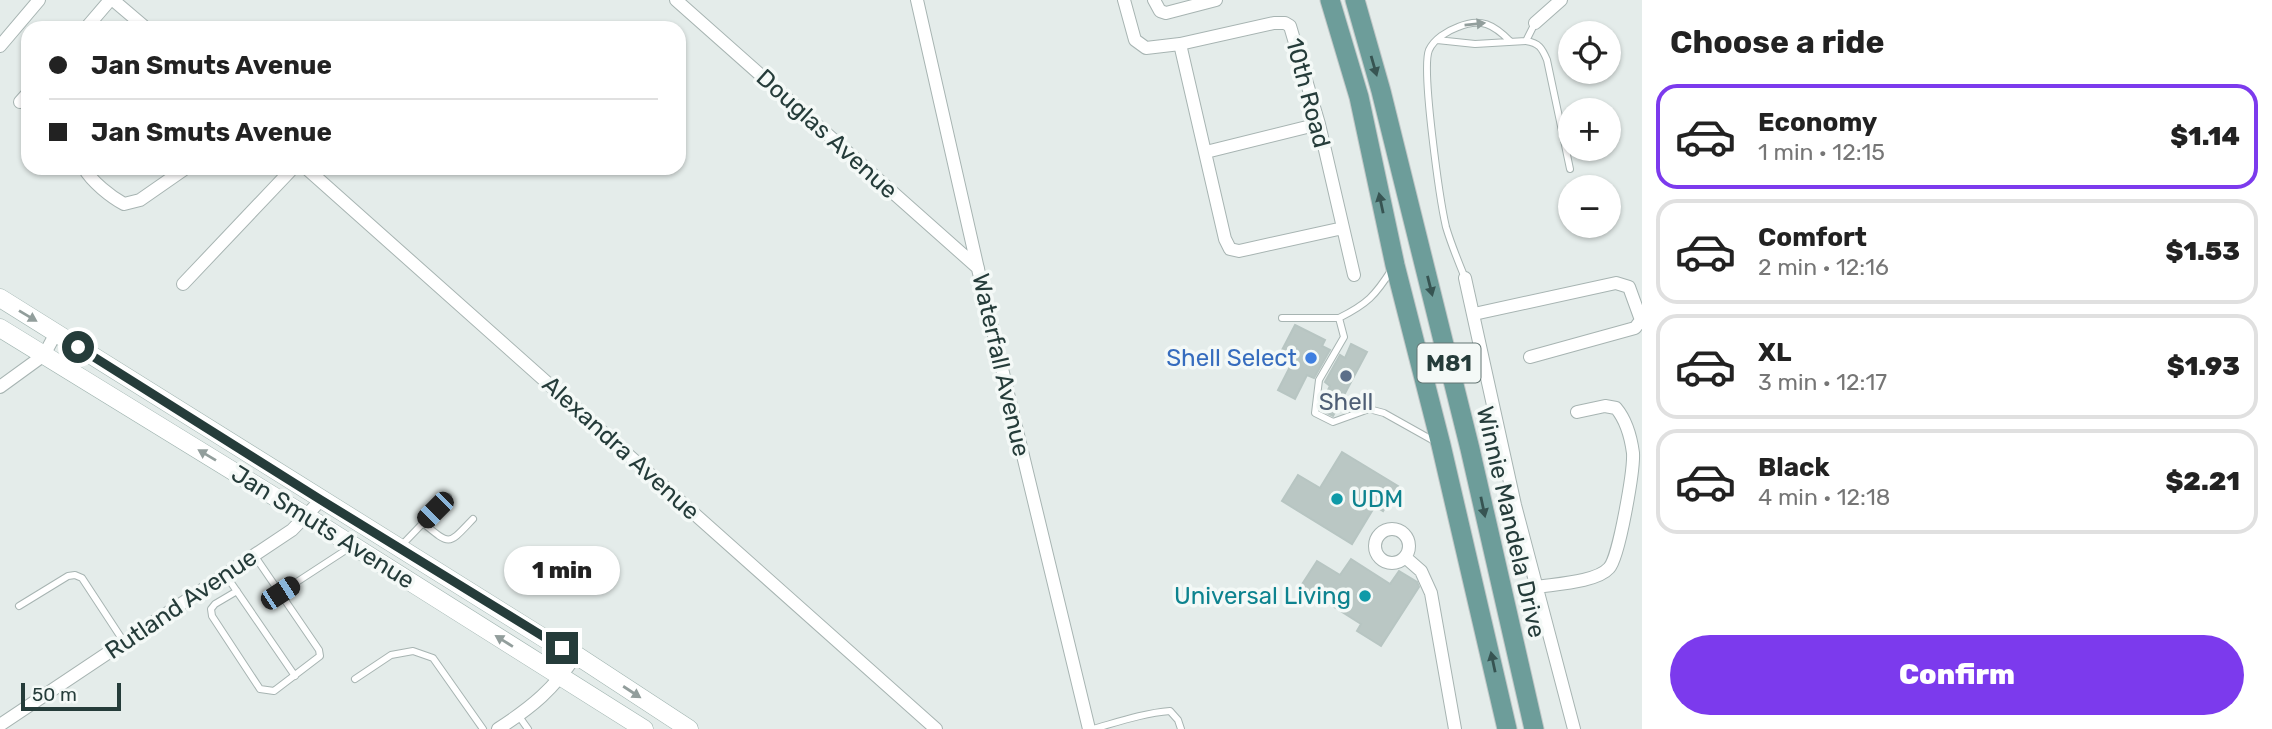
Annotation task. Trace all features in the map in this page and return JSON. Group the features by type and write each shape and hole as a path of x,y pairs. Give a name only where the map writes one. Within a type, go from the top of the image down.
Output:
{"main road":[{"name":"Winnie Mandela Drive","path":"1330,0 1359,97 1395,265 1441,445 1507,729"},
{"name":"Winnie Mandela Drive","path":"1355,0 1381,91 1467,435 1534,729"},
{"name":"Jan Smuts Avenue","path":"0,298 398,548 576,655 689,729"},
{"name":"Jan Smuts Avenue","path":"0,328 645,729"}],"street":[{"path":"21,21 39,0"},
{"path":"92,21 112,0 138,21"},
{"name":"Douglas Avenue","path":"676,0 978,269"},
{"name":"Waterfall Avenue","path":"917,0 978,269 1091,729"},
{"name":"10th Road","path":"1124,0 1132,31 1140,45 1146,48 1180,44 1274,23 1285,23 1292,30 1319,124 1354,275"},
{"path":"1154,0 1160,11 1166,13 1216,0"},
{"path":"1535,23 1562,0"},
{"path":"0,46 21,21"},
{"path":"1180,44 1224,239 1230,249 1239,251 1343,228"},
{"path":"1206,152 1319,124"},
{"path":"88,175 114,198 129,204 148,195 176,175"},
{"path":"183,284 286,175"},
{"name":"Alexandra Avenue","path":"314,175 936,729"},
{"path":"1465,278 1515,505 1573,729"},
{"path":"1474,314 1616,283 1629,287 1641,320 1635,328 1530,356"},
{"path":"0,387 44,355 56,333"},
{"path":"1537,587 1603,573 1611,567 1616,550 1632,471 1631,442 1626,425 1616,408 1605,406 1577,412"},
{"name":"Rutland Avenue","path":"0,726 292,530 321,500"},
{"path":"1405,557 1421,571 1431,593 1455,729"},
{"path":"498,729 544,696 576,655"}],"lane":[{"path":"1465,278 1447,229 1436,162 1427,66 1430,49 1437,40 1458,26 1478,22 1492,25 1510,41"},
{"path":"1526,41 1535,23"},
{"path":"1437,40 1475,44 1510,41 1537,43 1547,60 1570,169"},
{"path":"1282,318 1339,318 1376,294 1395,265"},
{"path":"1339,318 1344,337 1319,380 1315,413 1333,422 1369,409 1384,412 1441,445"},
{"path":"398,548 448,497"},
{"path":"422,523 448,541 454,539 473,519"},
{"path":"280,593 353,546"},
{"path":"237,591 215,604 212,616 260,689 274,691 320,656 319,650 254,555"},
{"path":"225,574 295,676"},
{"path":"19,606 68,576 75,575 82,578 124,642"},
{"path":"355,680 391,655 413,651 433,658 483,729"},
{"path":"1091,729 1135,719 1152,712 1170,711 1178,720 1181,729"},
{"path":"518,715 528,729"}],"building":[{"path":"1295,325 1325,340 1322,346 1330,350 1314,378 1307,375 1295,399 1278,390 1295,357 1282,350"},
{"path":"1351,344 1367,352 1333,416 1321,410 1330,386 1325,382 1340,355 1345,358"},
{"name":"UDM","path":"1342,452 1398,486 1383,511 1375,506 1352,544 1282,501 1298,475 1320,488"},
{"name":"Universal Living","path":"1351,559 1390,584 1399,571 1417,582 1419,587 1381,646 1357,631 1361,624 1301,586 1317,561 1340,575"}],"place":[{"name":"Shell Select","path":"1311,358"},
{"name":"Shell","path":"1346,376"},
{"name":"UDM","path":"1337,499"},
{"name":"Universal Living","path":"1365,596"}],"route":[{"path":"78,347 562,648"}]}
